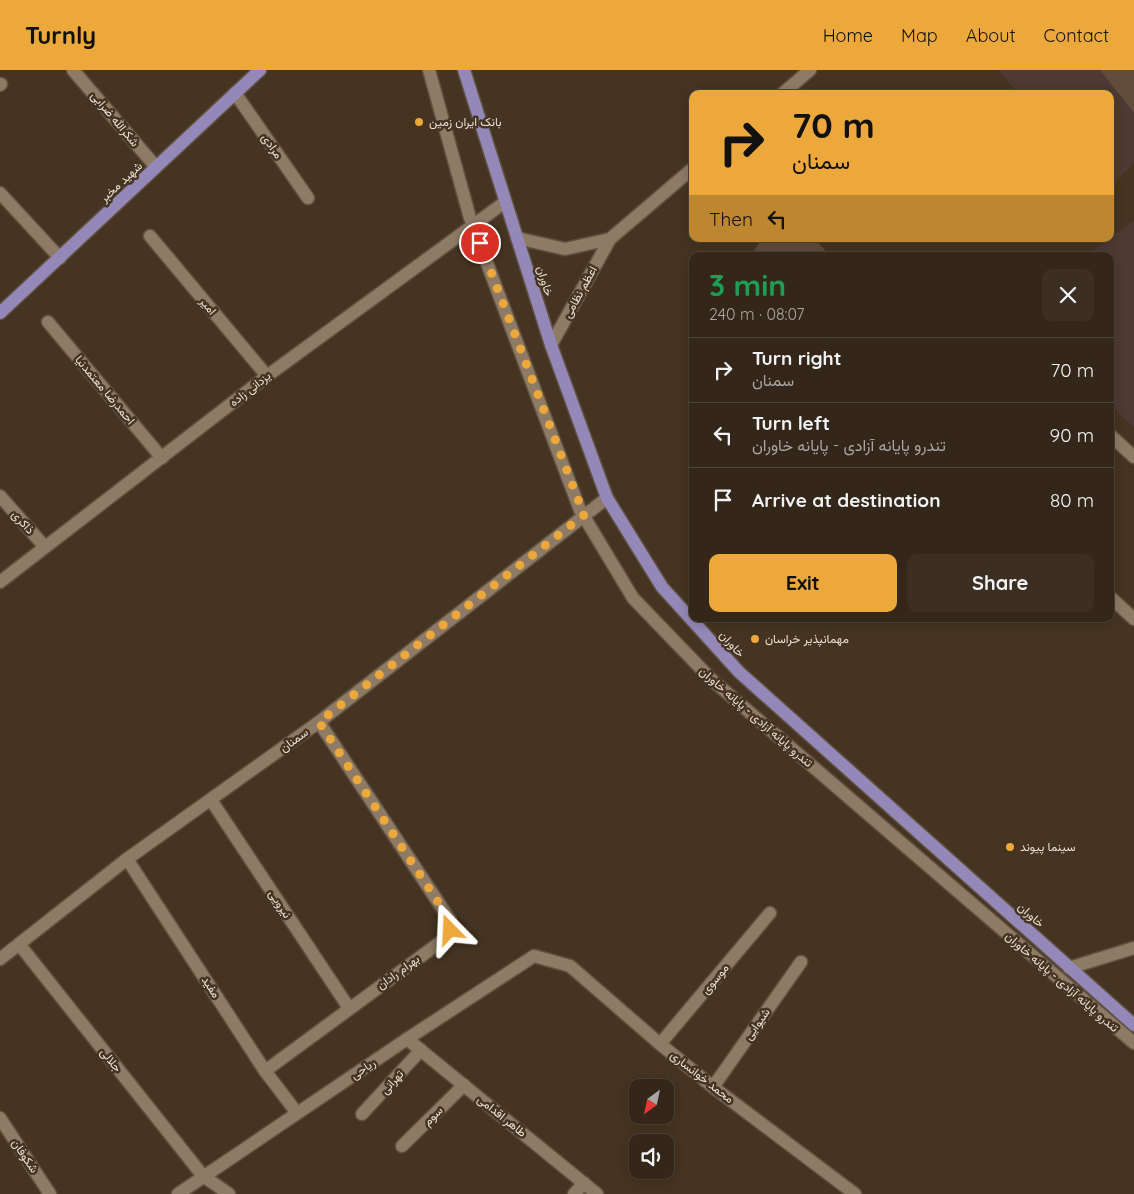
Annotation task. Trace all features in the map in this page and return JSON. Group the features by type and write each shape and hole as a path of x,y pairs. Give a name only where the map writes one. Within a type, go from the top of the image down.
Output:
{"main road":[{"name":"شهید مخبر","path":"0,313 260,70"},
{"name":"خاوران","path":"464,70 551,345 607,498 662,587 689,617"},
{"name":"خاوران","path":"694,622 739,672 1134,1025"}],"street":[{"name":"شکرالله ضرابی","path":"74,70 156,167"},
{"name":"تندرو پایانه آزادی - پایانه خاوران","path":"429,70 473,225 584,515 633,598 711,680 1134,1043"},
{"path":"787,90 810,70"},
{"name":"مرادی","path":"236,93 308,198"},
{"name":"اعظم نظامی","path":"551,345 610,239 689,172"},
{"path":"0,193 60,258"},
{"name":"یزدانی زاده","path":"0,582 267,376 505,202"},
{"name":"امیر","path":"150,236 267,376"},
{"name":"اعظم نظامی","path":"517,238 565,249 610,239"},
{"name":"احمدرضا معتمدنیا","path":"48,322 162,458"},
{"path":"1114,438 1134,456"},
{"name":"ذاکری","path":"0,496 46,547"},
{"name":"سمنان","path":"0,959 127,859 319,722 607,498"},
{"path":"1114,601 1134,619"},
{"name":"بهرام رادان","path":"265,1071 446,938 450,930 450,920 319,722"},
{"name":"نیرویی","path":"212,800 349,1008"},
{"name":"مفید","path":"127,859 265,1071 297,1113"},
{"name":"موسوی","path":"660,1044 770,913"},
{"name":"جلالی","path":"19,944 203,1176 229,1194"},
{"path":"1070,968 1134,948"},
{"name":"ریاحی","path":"178,1194 407,1039 534,956 552,961"},
{"name":"محمد خوانساری","path":"552,961 570,966 660,1044 854,1194"},
{"name":"شیوایی","path":"713,1086 801,962"},
{"name":"طاهر اقدامی","path":"407,1039 597,1194"},
{"name":"تهرانی","path":"362,1114 421,1050"},
{"name":"سوم","path":"402,1146 464,1086"},
{"name":"شکوفان","path":"0,1118 50,1194"},
{"path":"574,1194 584,1183"}],"shaded area":[{"path":"998,70 1134,70 1134,163 1114,183 1114,90 1016,90"},
{"path":"1134,220 1134,427 1114,409 1114,252 1091,252 1105,242 1114,242 1114,235"}],"building":[{"path":"1100,70 1134,70 1134,113"},
{"path":"759,242 818,242 826,252 754,252"}],"place":[{"name":"بانک ایران زمین","path":"419,122"},
{"name":"مهمانپذیر خراسان","path":"755,639"},
{"name":"سینما پیوند","path":"1010,847"}],"route":[{"path":"450,930 450,920 319,722 584,515 580,510 480,243"}]}
